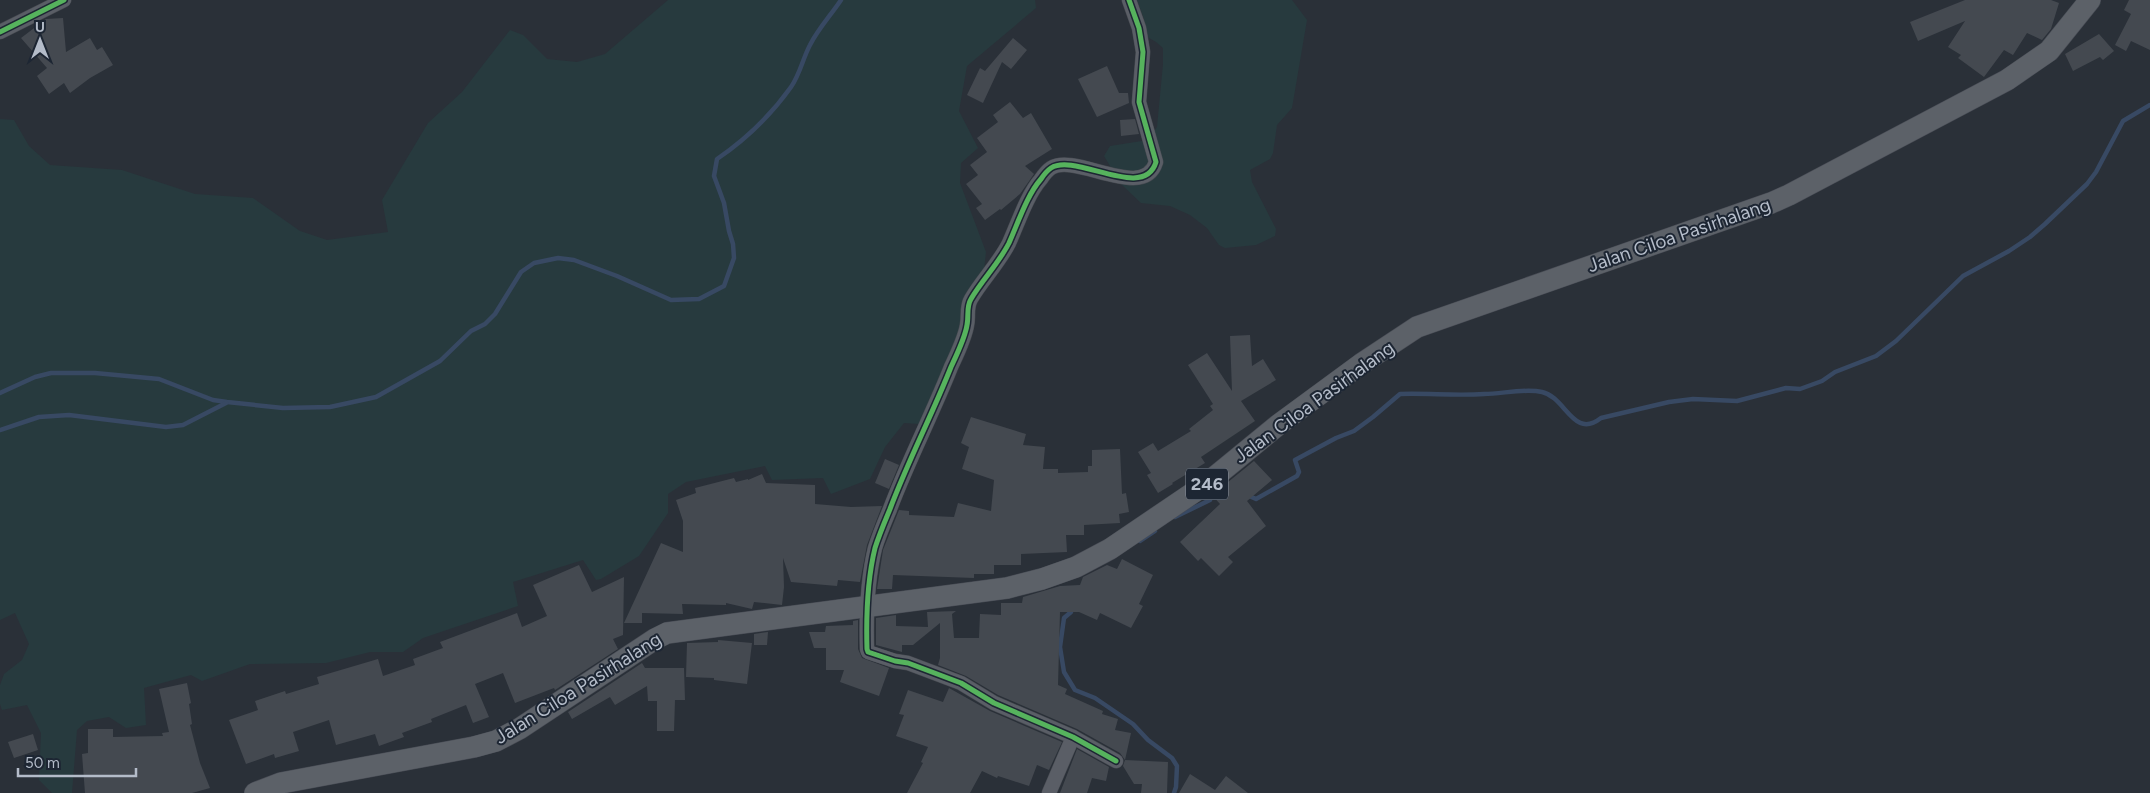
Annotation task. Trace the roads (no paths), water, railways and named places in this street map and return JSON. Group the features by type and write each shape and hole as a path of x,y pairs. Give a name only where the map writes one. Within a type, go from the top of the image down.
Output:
{"main road":[{"name":"Jalan Ciloa Pasirhalang","path":"255,793 281,783 488,744 519,729 667,633 1007,588 1042,579 1076,567 1110,549 1206,484 1286,420 1361,364 1417,327 1771,203 1789,195 2007,80 2049,51 2090,0"}],"street":[{"path":"0,32 64,0"},
{"path":"1116,761 1073,737 1003,708 961,683 908,662 895,661 868,652 866,649 866,606 875,547 899,485 951,368 967,325 967,307 1008,245 1040,180 1052,168 1063,165 1122,177 1140,177 1148,174 1154,168 1156,162 1139,102 1143,52 1139,28 1129,0"},
{"path":"1049,793 1073,737"}],"waterway":[{"path":"0,393 35,377 51,373 95,373 159,379 213,400 283,408 330,407 376,397 440,361 471,331 485,324 495,314 521,272 534,263 558,258 574,260 617,276 671,300 699,299 724,286 734,258 733,244 724,203 714,176 717,159 738,144 783,97 794,82 813,39 841,0"},
{"path":"1247,495 1256,499 1297,476 1299,472 1295,460 1336,438 1354,431 1400,394 1463,395 1520,391 1542,392 1550,395 1576,421 1583,424 1669,402 1693,399 1737,401 1786,388 1800,389 1822,381 1835,372 1876,356 1896,341 1963,276 2009,251 2030,237 2087,184 2096,172 2123,121 2150,105"},
{"path":"0,430 39,417 69,415 166,427 183,425 226,403"},
{"path":"1175,517 1210,500"},
{"path":"1140,541 1155,531"},
{"path":"1071,607 1071,612 1064,618 1060,647 1064,672 1075,690 1095,698 1133,724 1148,740 1172,758 1177,766 1174,793"}]}
